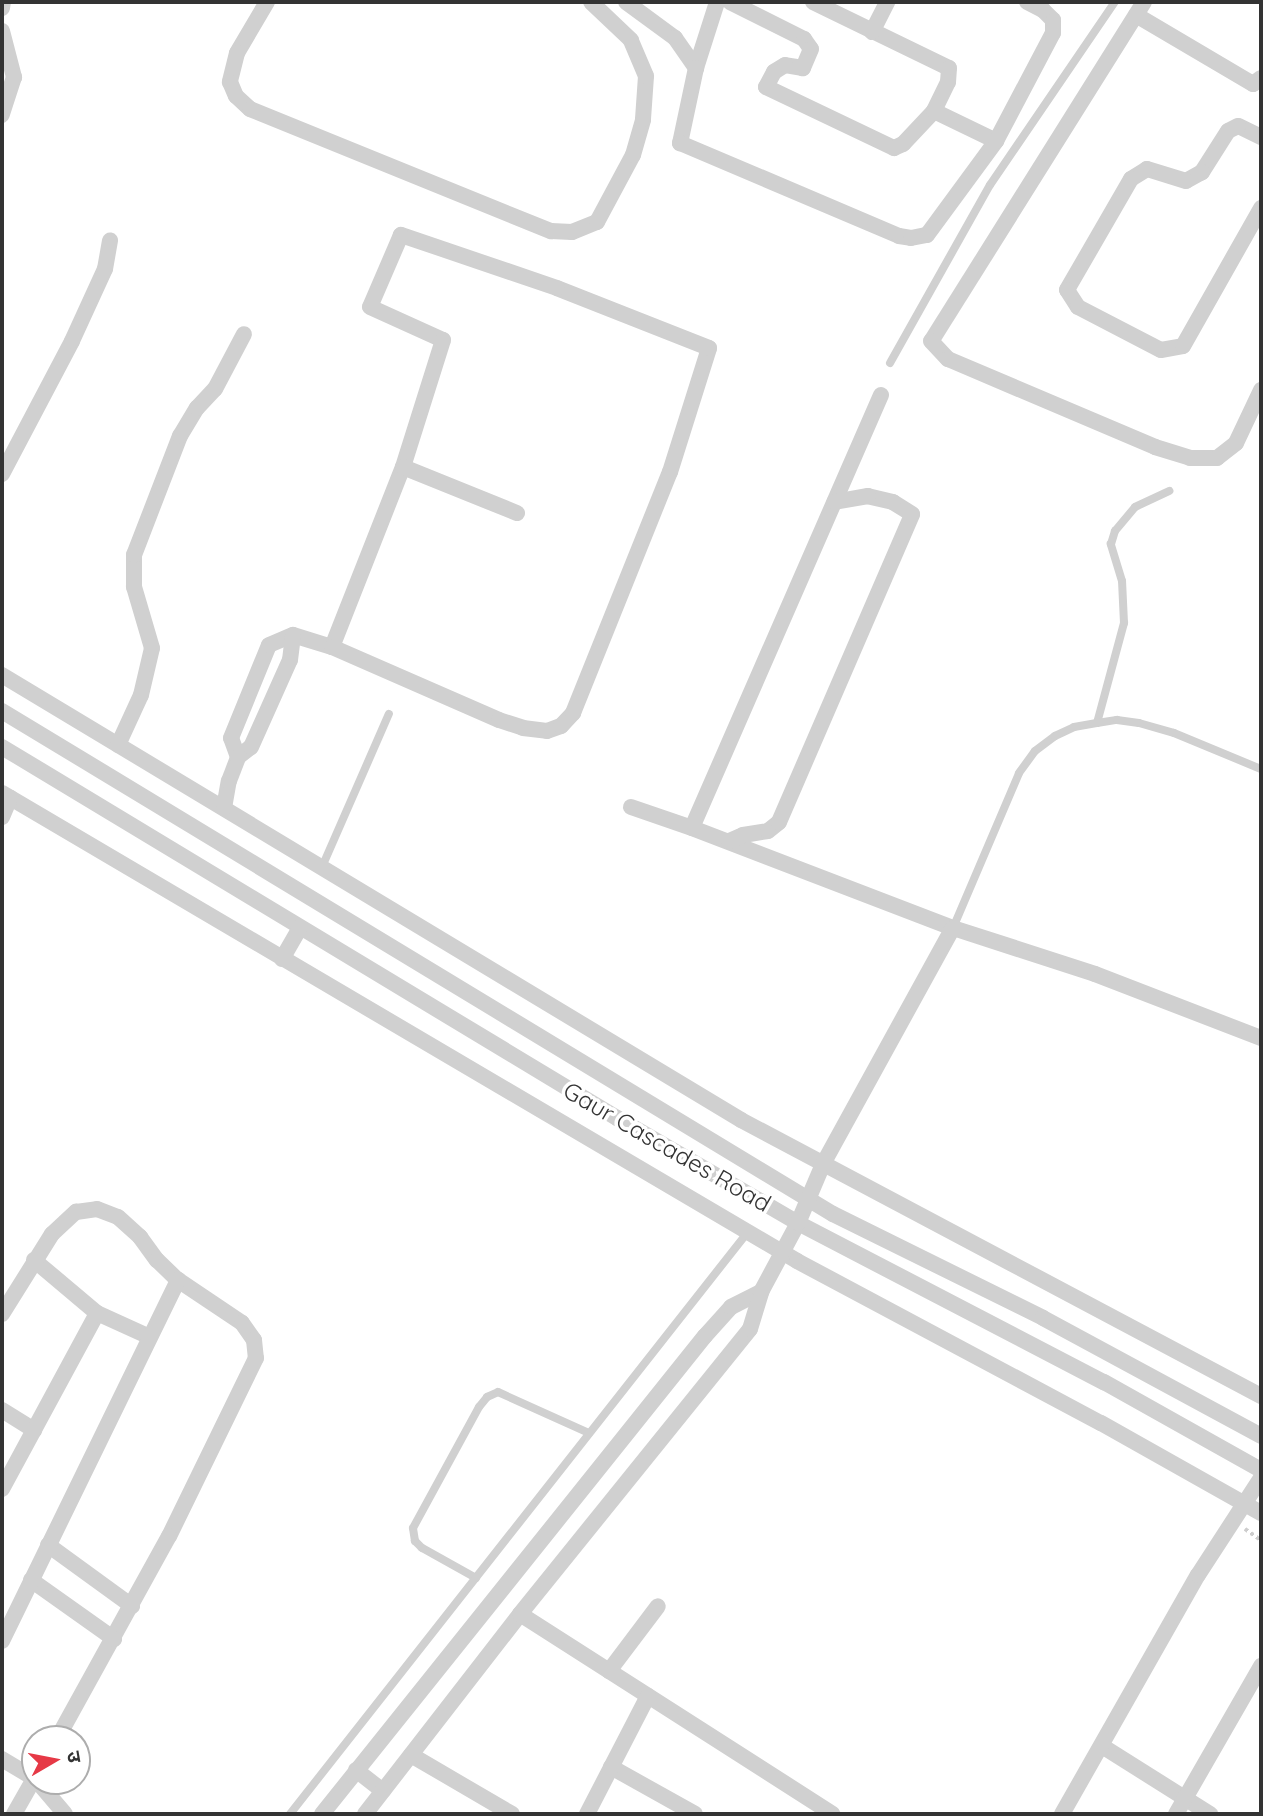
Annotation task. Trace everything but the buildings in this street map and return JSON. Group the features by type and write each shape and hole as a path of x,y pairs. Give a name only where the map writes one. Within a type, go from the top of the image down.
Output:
{"street":[{"path":"2,8 3,2"},
{"path":"267,2 237,53 231,75 230,82 236,96 250,109 551,231 572,232 597,222 633,155 643,119 646,76 631,40 591,2"},
{"path":"626,2 675,38 696,68"},
{"path":"717,2 696,68 679,135 680,143 899,236 927,235 996,141 1053,33 1053,20 1043,10 1027,2"},
{"path":"730,2 804,39 811,49 803,68 785,65 774,72 766,88 894,148 903,144 934,111 948,82 949,68 813,2"},
{"path":"872,32 887,2"},
{"path":"1261,78 1253,84 1140,8 931,341 948,359 1155,447 1191,458 1217,457 1236,443 1261,390"},
{"path":"2,31 14,77 2,115"},
{"path":"934,111 996,141"},
{"path":"1261,137 1238,126 1228,131 1202,172 1186,181 1147,169 1131,178 1067,290 1079,307 1161,351 1184,346 1261,208"},
{"path":"224,808 238,757 231,738 270,645 293,635 332,647 499,720 523,728 547,731 561,726 573,713 670,472 709,348 557,288 401,235 370,307 443,340 403,467 332,647"},
{"path":"2,474 72,341 105,269 110,240"},
{"path":"118,745 141,695 152,648 134,587 134,555 180,436 197,408 215,389 244,334"},
{"path":"692,828 881,395"},
{"path":"403,467 517,513"},
{"path":"729,841 743,835 768,831 779,822 912,514 893,502 868,496 835,502"},
{"path":"238,757 251,747 290,660 293,635"},
{"path":"2,675 694,1093 1261,1396"},
{"name":"Gaur Cascades Road","path":"2,711 808,1198 1042,1318 1261,1436"},
{"name":"Gaur Cascades Road","path":"2,747 300,928 798,1223 1104,1382 1261,1470"},
{"path":"87,799 103,772"},
{"path":"2,817 6,796 747,1233 1101,1423 1261,1513"},
{"path":"631,807 729,841 953,928 1095,974 1261,1038"},
{"path":"282,959 300,928"},
{"path":"365,1814 520,1614 750,1329 761,1292 798,1223 823,1164 953,928"},
{"path":"2,1314 52,1234 76,1212 97,1209 118,1217 140,1237 157,1260 178,1280 243,1323 254,1340 256,1358 132,1606 65,1725"},
{"path":"34,1259 97,1313 150,1337"},
{"path":"2,1641 178,1280"},
{"path":"322,1814 705,1336 731,1307 761,1292"},
{"path":"2,1489 97,1313"},
{"path":"2,1410 34,1430"},
{"path":"1062,1814 1198,1575 1261,1478"},
{"path":"48,1545 132,1606"},
{"path":"32,1580 114,1639"},
{"path":"609,1671 658,1606"},
{"path":"520,1614 833,1814"},
{"path":"1176,1814 1261,1666"},
{"path":"587,1814 648,1696"},
{"path":"1102,1746 1210,1814"},
{"path":"411,1755 512,1814"},
{"path":"2,1759 21,1771"},
{"path":"611,1767 695,1814"},
{"path":"356,1770 383,1791"},
{"path":"14,1814 25,1795"},
{"path":"49,1795 65,1814"}],"lane":[{"path":"890,363 990,185 1115,2"},
{"path":"1097,723 1124,623 1122,581 1111,544 1115,531 1135,507 1170,491"},
{"path":"322,867 389,714"},
{"path":"953,928 1019,773 1035,751 1074,727 1117,720 1139,723 1174,733 1261,769"},
{"path":"289,1814 747,1233"},
{"path":"476,1577 422,1548 415,1541 413,1528 479,1407 487,1397 498,1392 589,1433"}]}
